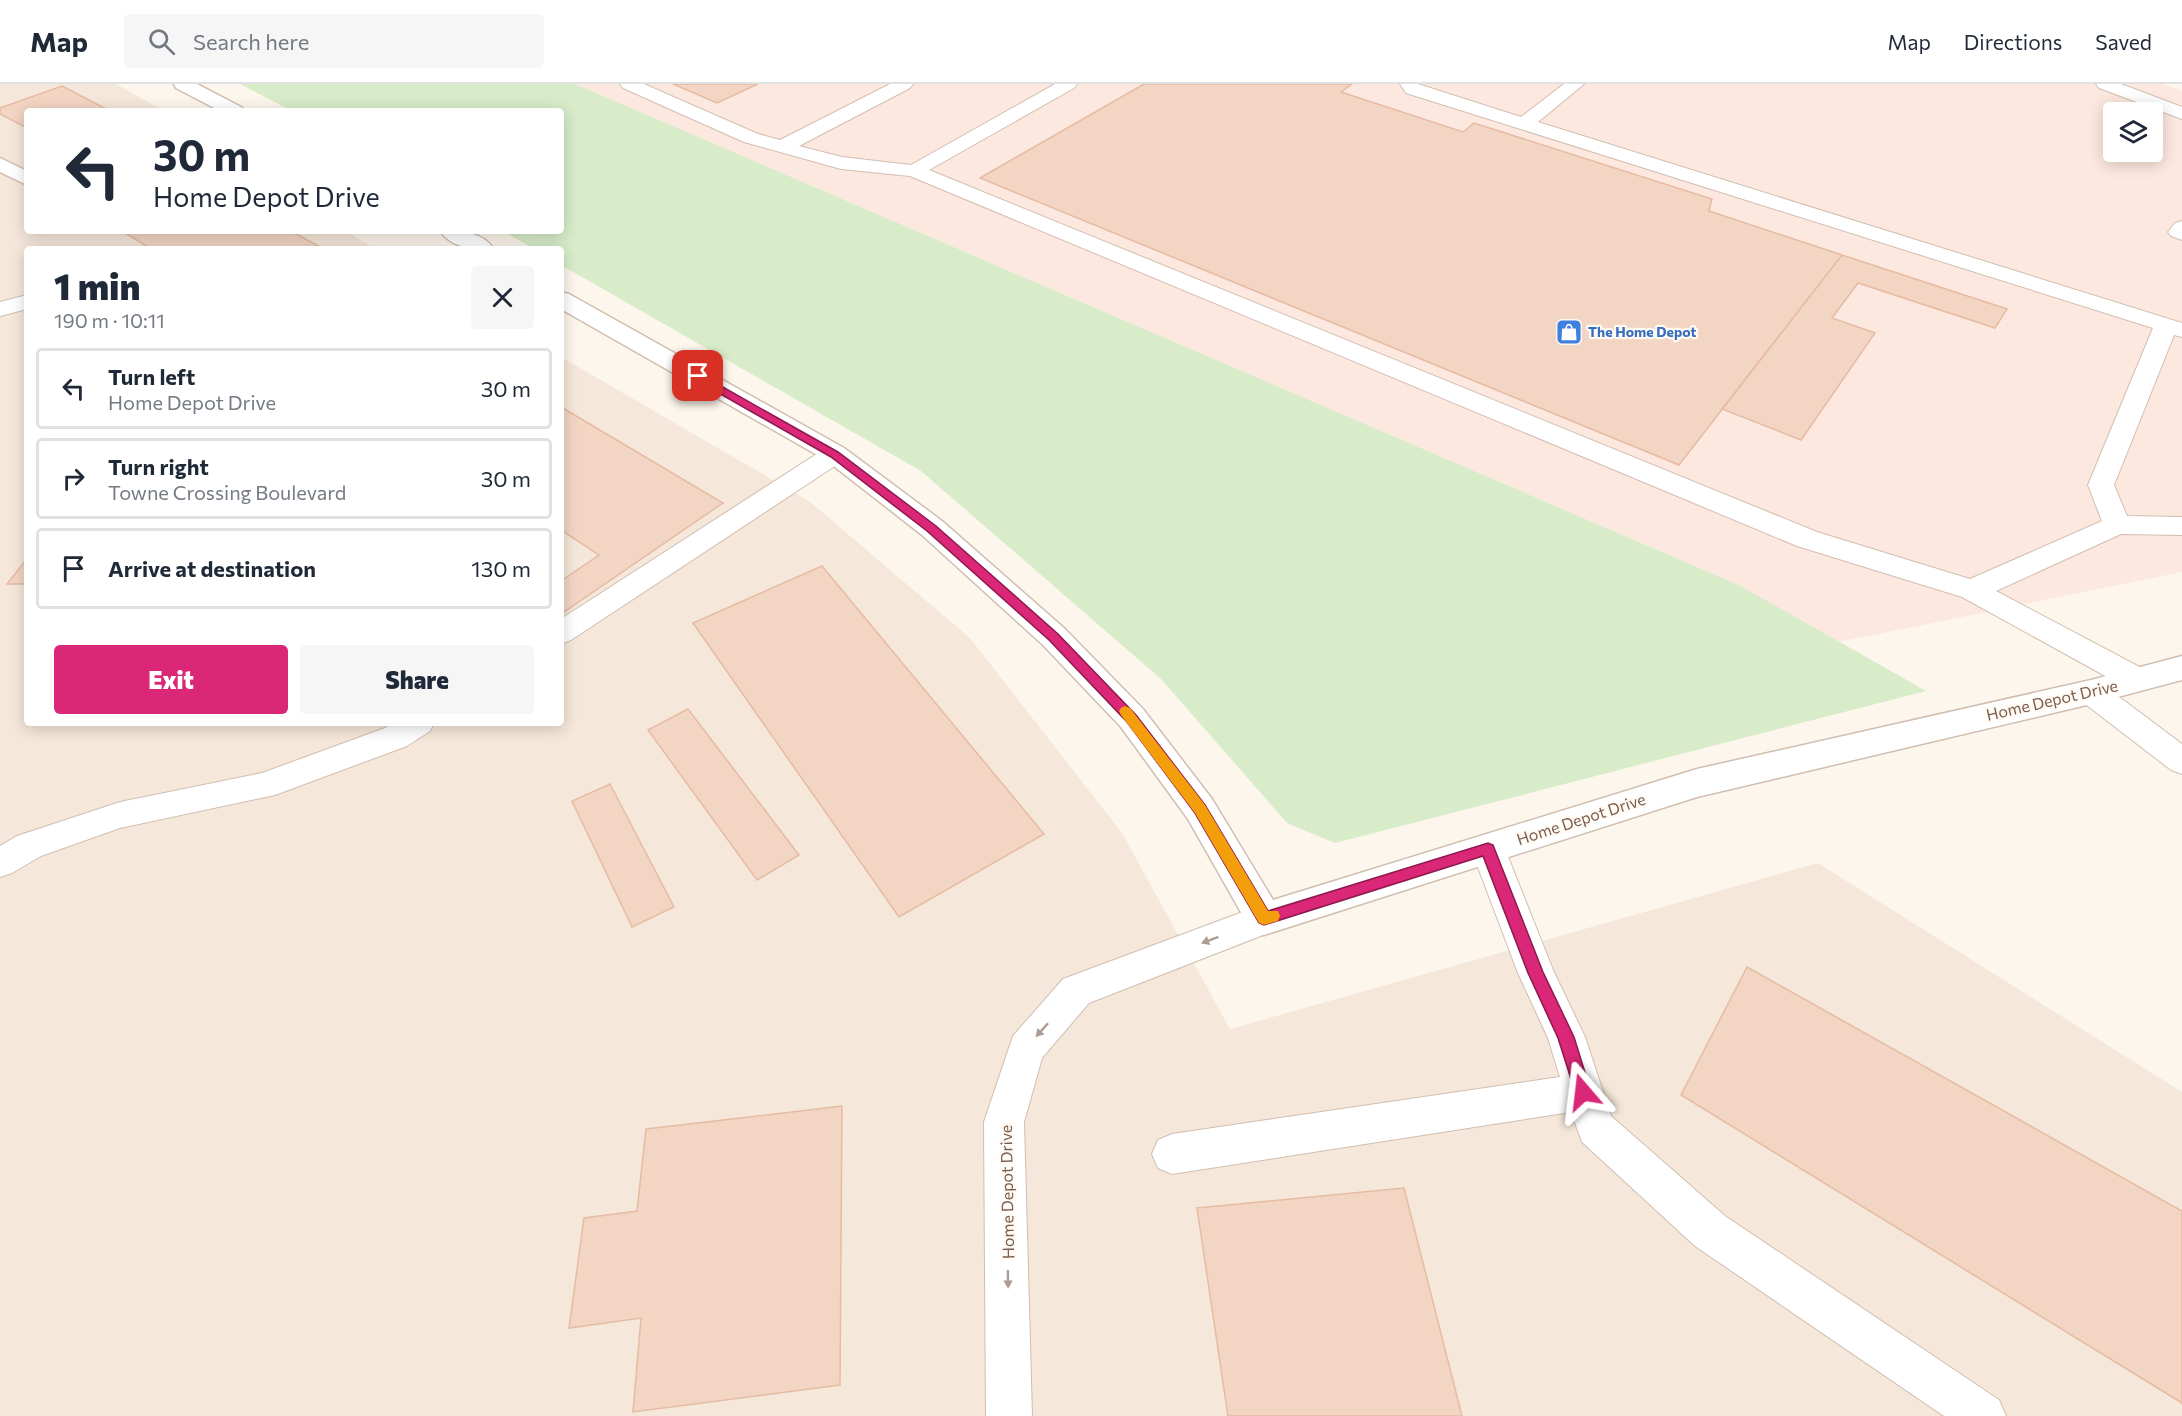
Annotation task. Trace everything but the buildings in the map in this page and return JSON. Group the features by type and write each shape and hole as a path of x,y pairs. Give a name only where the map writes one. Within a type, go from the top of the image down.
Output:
{"street":[{"path":"183,84 228,108"},
{"path":"0,164 24,177"},
{"path":"456,234 478,246"},
{"path":"564,301 835,454 949,544 1054,637 1132,718 1200,809 1264,918"},
{"name":"Home Depot Drive","path":"1264,918 1697,783 2091,692 2182,668"}],"lane":[{"path":"628,84 751,138 841,163 914,171 1806,539 1972,590 2138,680"},
{"path":"782,147 904,84"},
{"path":"914,171 1068,84"},
{"path":"1409,84 1412,89 1454,94 1524,124 2174,327 2101,485 2117,525"},
{"path":"1524,124 1575,84"},
{"path":"2105,84 2182,113"},
{"path":"2182,227 2178,232 2182,234"},
{"path":"0,309 24,303"},
{"path":"564,631 835,454"},
{"path":"1972,590 2117,525 2182,526"},
{"path":"2091,692 2182,761"},
{"path":"3,855 120,815 264,786 396,737 414,726"},
{"path":"1488,849 1536,973 1566,1037 1596,1128 1710,1231 1983,1416"},
{"name":"Home Depot Drive","path":"1009,1416 1005,1122 1026,1049 1076,991 1264,918"},
{"path":"1172,1154 1583,1092"}],"shaded area":[{"path":"0,84 116,84 159,108 24,108 24,234 350,234 371,246 24,246 24,726 564,726 564,359 809,501 970,638 1122,833 1230,1029 1818,863 2182,1092 2182,1416 0,1416"},
{"path":"575,84 2162,84 2182,91 2182,572 1839,642 1739,585"}],"green space":[{"path":"240,84 575,84 1739,585 1926,691 1335,843 1287,823 1161,679 921,471 564,267 564,246 529,246 508,234 564,234 564,108 286,108"}],"slow traffic":[{"path":"1125,711 1200,809 1264,918 1272,916"}],"place":[{"name":"The Home Depot","path":"1569,332"}],"route":[{"path":"698,376 835,454 932,528 1054,637 1132,718 1200,809 1264,918 1488,849 1536,973 1566,1037 1583,1092"}]}
